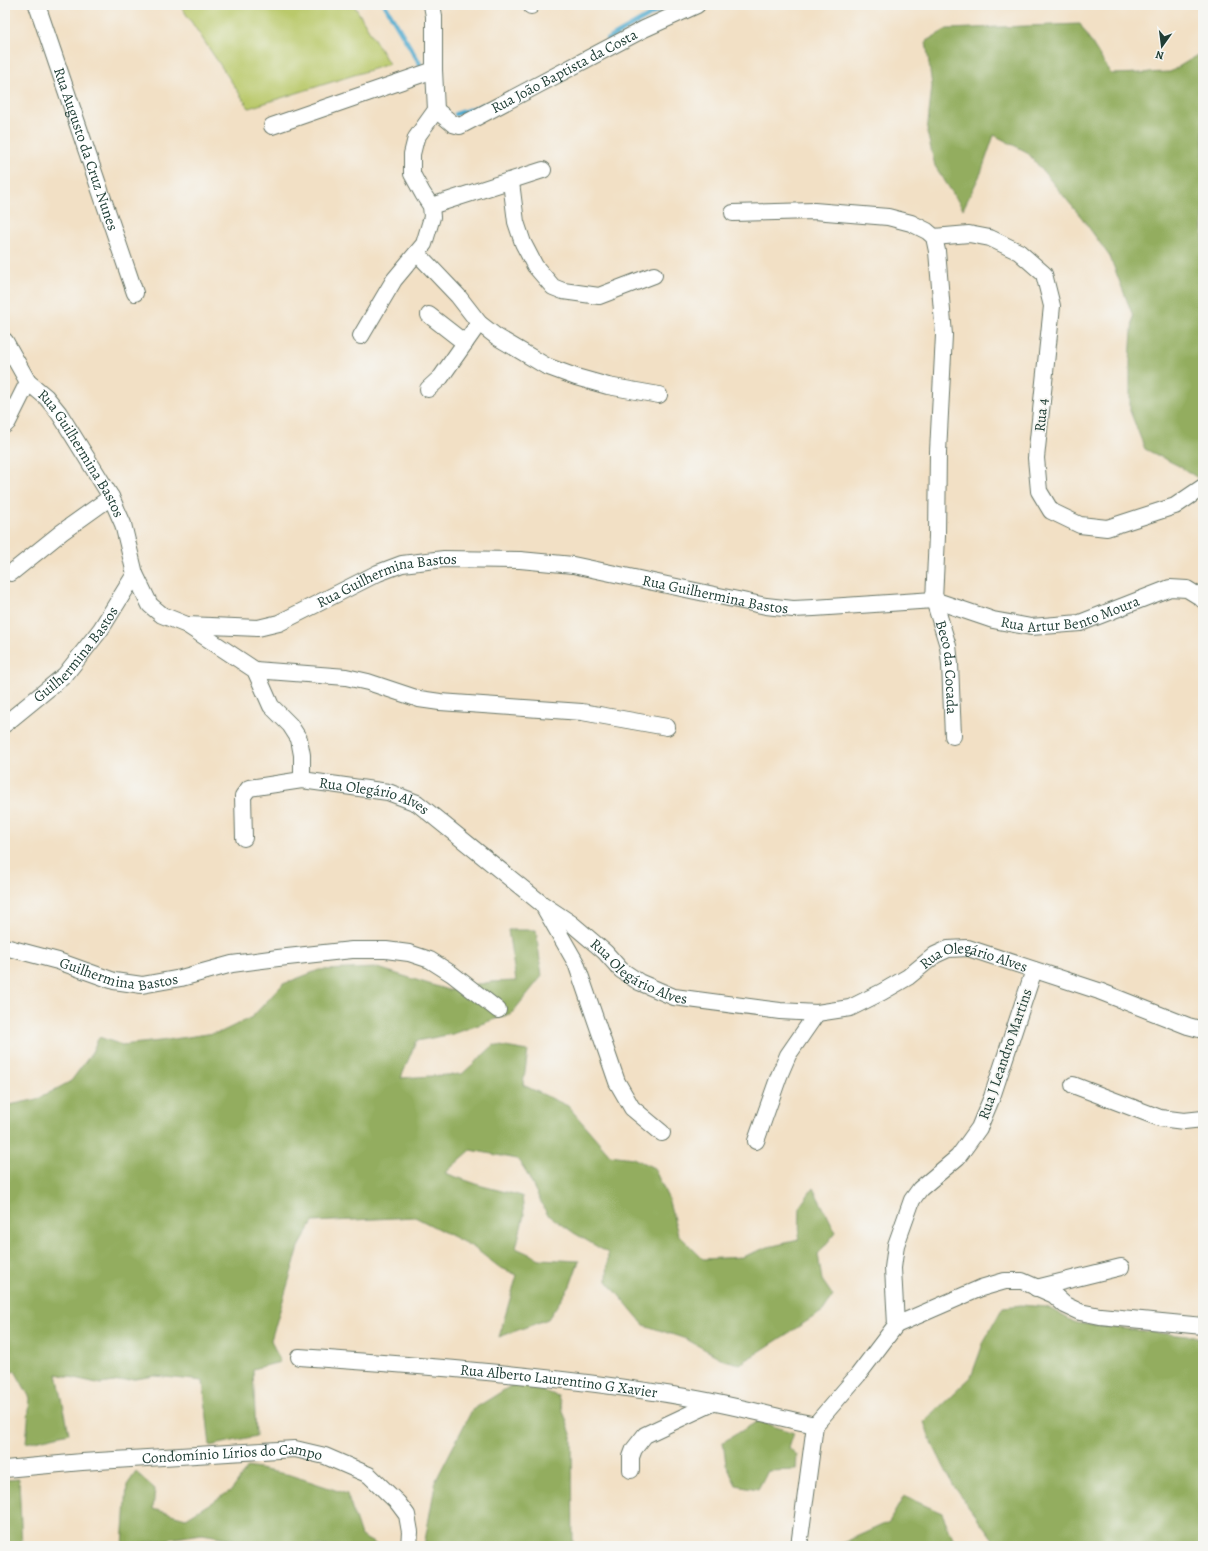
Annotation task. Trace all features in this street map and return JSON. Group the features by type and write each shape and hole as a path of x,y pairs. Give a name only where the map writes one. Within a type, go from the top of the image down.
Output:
{"street":[{"name":"Rua Augusto da Cruz Nunes","path":"37,5 135,293"},
{"path":"361,336 394,280 424,244 432,217 431,206 412,174 412,154 416,138 436,110 434,16 432,5"},
{"name":"Rua João Baptista da Costa","path":"436,110 454,124 460,126 644,29 697,5"},
{"path":"272,126 434,70"},
{"path":"431,206 511,182 543,170"},
{"path":"511,182 516,222 523,243 535,266 553,287 563,292 599,296 654,275"},
{"path":"733,213 814,211 888,217 910,223 927,231 934,237"},
{"name":"Rua 4","path":"934,237 969,234 990,238 1019,252 1044,274 1052,306 1036,458 1039,492 1051,511 1080,525 1107,528 1175,506 1203,487"},
{"name":"Beco da Cocada","path":"934,237 937,251 944,335 938,452 937,536 934,600 948,646 953,736"},
{"path":"418,253 458,296 478,323 497,337 546,366 576,377 608,386 659,394"},
{"path":"429,315 465,343"},
{"path":"428,389 441,377 478,323"},
{"name":"Rua Guilhermina Bastos","path":"5,341 28,382 46,397 59,413 111,497 123,524 135,574 150,604 162,615 186,625 258,628 279,623 378,573 402,564 444,559 520,560 573,565 766,606 793,609 934,600"},
{"path":"5,425 8,422 28,382"},
{"path":"11,573 62,532 111,497"},
{"name":"Guilhermina Bastos","path":"5,724 65,674 101,629 135,574"},
{"name":"Rua Artur Bento Moura","path":"934,600 993,620 1031,627 1080,623 1170,588 1187,589 1200,596 1203,600"},
{"path":"186,625 255,670 346,677 368,682 419,699 440,702 582,712 667,727"},
{"name":"Rua Olegário Alves","path":"255,670 271,706 290,725 299,739 302,755 302,780 388,792 417,803 542,904 572,924 605,952 621,970 639,982 674,997 780,1011 817,1013 850,1008 908,976 935,955 948,949 968,948 1099,991 1188,1026 1203,1030"},
{"path":"244,838 243,796 245,791 249,788 302,780"},
{"path":"542,904 576,963 617,1082 632,1108 662,1134"},
{"name":"Guilhermina Bastos","path":"5,947 58,961 114,981 142,985 181,978 232,964 352,950 386,950 409,953 430,960 452,974 498,1010"},
{"name":"Rua J Leandro Martins","path":"896,1325 893,1268 896,1245 912,1200 920,1189 958,1157 979,1128 992,1097 1034,970"},
{"path":"756,1142 788,1055 817,1013"},
{"path":"1073,1085 1160,1118 1184,1122 1203,1119"},
{"path":"1036,1288 1121,1267"},
{"path":"799,1546 815,1425 858,1375 896,1325 981,1288 1005,1281 1022,1281 1054,1295 1065,1305 1080,1312 1100,1316 1203,1326"},
{"name":"Rua Alberto Laurentino G Xavier","path":"299,1357 455,1368 686,1397 815,1425"},
{"path":"631,1470 631,1457 634,1448 645,1435 714,1403"},
{"name":"Condomínio Lírios do Campo","path":"5,1470 82,1462 295,1449 325,1456 369,1475 398,1503 406,1514 410,1532 409,1546"}],"green space":[{"path":"180,5 354,5 389,64 249,108"},
{"path":"1080,24 1111,74 1170,72 1203,52 1203,478 1201,480 1179,466 1145,449 1130,411 1130,361 1133,316 1110,257 1082,218 1027,152 994,135 981,173 963,209 935,166 927,132 932,86 926,41 947,29"},
{"path":"508,930 536,930 542,976 512,1013 453,1034 416,1041 401,1078 462,1074 494,1045 528,1051 523,1085 568,1106 610,1155 633,1158 654,1168 668,1198 678,1234 703,1259 742,1257 768,1247 799,1240 800,1206 813,1188 836,1232 818,1254 822,1280 833,1296 823,1311 740,1364 724,1360 686,1339 644,1325 607,1281 608,1253 574,1233 547,1214 524,1168 517,1159 471,1150 445,1173 482,1186 522,1196 524,1215 516,1248 540,1259 579,1261 570,1286 548,1319 499,1337 517,1275 499,1267 473,1247 415,1217 313,1222 299,1247 271,1340 280,1362 253,1369 256,1436 210,1446 203,1381 155,1376 101,1384 57,1374 69,1433 26,1443 30,1398 15,1371 5,1374 5,1106 38,1099 71,1081 91,1054 99,1037 122,1045 221,1032 252,1017 283,984 319,970 378,968 448,990 491,982 516,981"},
{"path":"1021,1305 1047,1307 1076,1323 1203,1338 1203,1546 998,1546 953,1485 931,1441 924,1422 971,1377 984,1341 1003,1307"},
{"path":"517,1382 558,1396 572,1437 573,1546 424,1546 436,1480 472,1410"},
{"path":"758,1421 794,1433 789,1448 797,1455 796,1470 768,1471 758,1489 736,1485 726,1464 723,1442"},
{"path":"248,1467 291,1475 347,1494 361,1536 379,1546 275,1546 202,1534 123,1546 127,1485 136,1472 155,1489 153,1509 186,1518 232,1490"},
{"path":"19,1479 22,1546 5,1546 5,1480"},
{"path":"904,1496 942,1513 956,1546 836,1546 889,1522"}],"waterway":[{"path":"385,5 420,64"},
{"path":"608,39 668,5"},
{"path":"456,114 487,104"}]}
